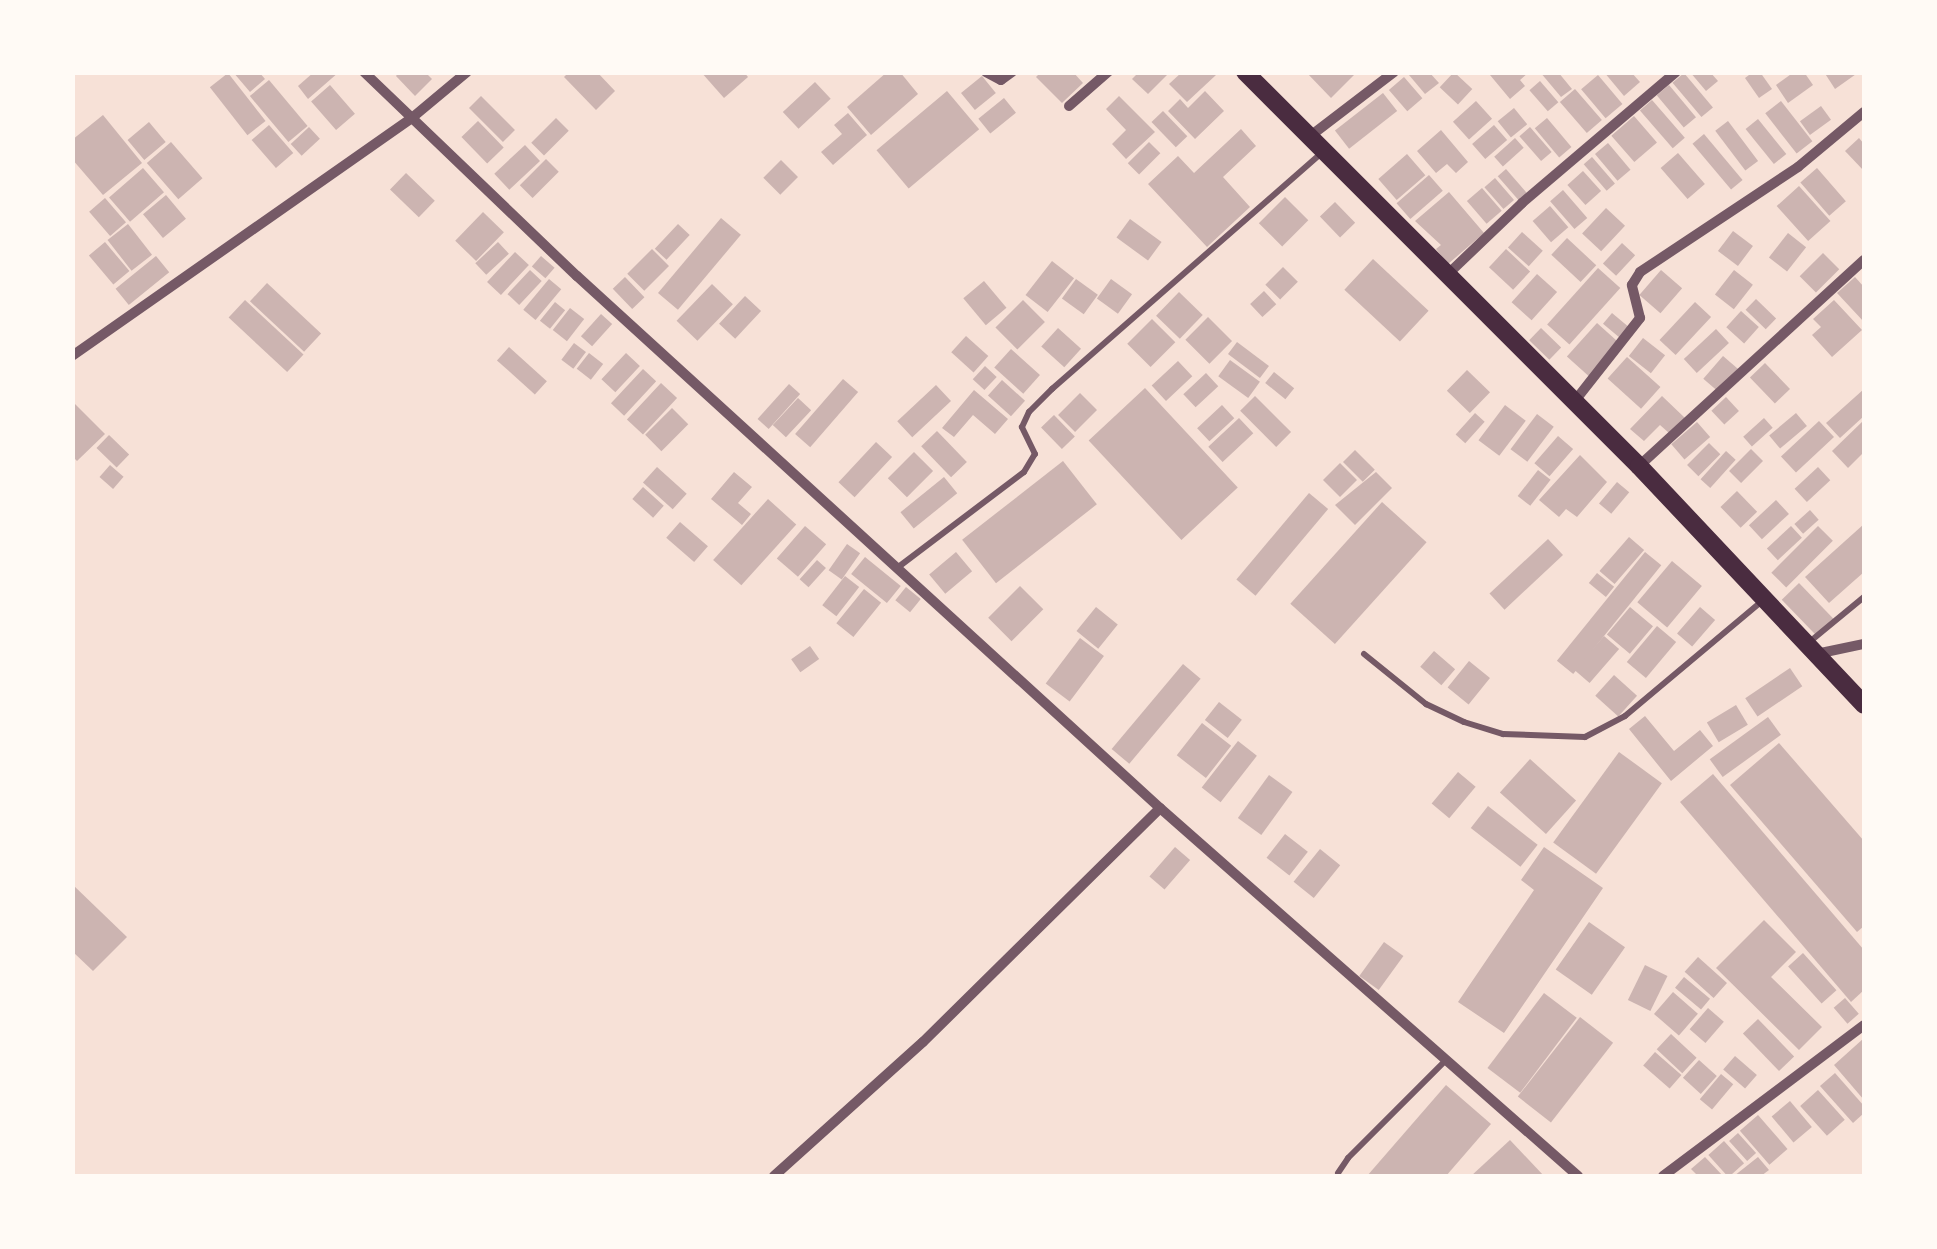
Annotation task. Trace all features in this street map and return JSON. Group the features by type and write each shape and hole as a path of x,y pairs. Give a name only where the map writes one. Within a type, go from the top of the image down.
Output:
{"main road":[{"path":"1245,72 1638,466 1864,706"}],"street":[{"path":"364,72 577,276 1160,808 1578,1176"},
{"path":"72,356 414,117 468,72"},
{"path":"986,72 1001,80 1012,72"},
{"path":"1069,106 1108,72"},
{"path":"1309,137 1394,72"},
{"path":"1446,276 1522,203 1676,72"},
{"path":"1573,403 1640,318 1632,286 1640,272 1798,167 1864,112"},
{"path":"1638,466 1864,260"},
{"path":"1811,650 1864,644"},
{"path":"774,1176 923,1042 1160,808"},
{"path":"1663,1176 1864,1026"}],"lane":[{"path":"898,568 1024,472 1035,454 1022,427 1029,412 1052,389 1323,152"},
{"path":"1811,650 1864,596"},
{"path":"1364,654 1426,704 1464,722 1503,734 1585,738 1625,716 1763,600"},
{"path":"1338,1173 1348,1158 1445,1061"}],"building":[{"path":"233,72 259,72 265,79 250,92"},
{"path":"314,72 339,72 308,99 298,86"},
{"path":"399,72 425,72 432,79 415,96 396,76"},
{"path":"569,72 597,72 615,91 596,110 564,77"},
{"path":"701,72 744,72 748,77 724,98"},
{"path":"887,72 900,72 918,94 871,135 847,107"},
{"path":"1041,72 1073,72 1083,83 1062,103 1036,77"},
{"path":"1139,72 1170,72 1148,94 1132,79"},
{"path":"1182,72 1216,75 1187,102 1169,84"},
{"path":"1306,72 1357,72 1331,98"},
{"path":"1429,72 1439,83 1425,94 1409,75"},
{"path":"1454,72 1472,89 1458,104 1440,87"},
{"path":"1529,72 1520,80 1525,86 1510,99 1490,75"},
{"path":"1540,72 1558,72 1572,89 1561,97"},
{"path":"1604,72 1631,72 1640,82 1624,96"},
{"path":"1690,72 1710,72 1718,81 1706,91"},
{"path":"1760,72 1772,89 1759,98 1745,78"},
{"path":"1794,72 1804,72 1813,85 1788,103 1776,85"},
{"path":"1824,72 1859,72 1835,89"},
{"path":"228,73 266,121 247,135 210,87"},
{"path":"1684,73 1713,107 1701,117 1673,83"},
{"path":"1598,75 1622,104 1606,118 1581,89"},
{"path":"982,76 996,93 975,110 961,93"},
{"path":"1404,77 1422,98 1407,111 1389,90"},
{"path":"269,80 308,126 288,142 250,96"},
{"path":"1540,81 1558,102 1548,111 1529,90"},
{"path":"815,82 831,99 799,129 783,112"},
{"path":"330,85 355,114 336,130 311,101"},
{"path":"1669,85 1696,117 1684,127 1657,95"},
{"path":"1575,89 1602,120 1587,133 1560,102"},
{"path":"947,91 979,129 909,188 877,150"},
{"path":"1205,91 1224,111 1195,139 1168,111 1180,99 1188,108"},
{"path":"1383,93 1397,111 1349,149 1335,131"},
{"path":"481,96 515,130 503,142 469,108"},
{"path":"1119,96 1155,132 1126,159 1112,144 1126,130 1106,109"},
{"path":"1004,98 1016,113 990,134 978,119"},
{"path":"1652,100 1685,138 1673,148 1640,110"},
{"path":"1476,101 1492,119 1469,140 1453,122"},
{"path":"1781,101 1812,141 1797,154 1765,113"},
{"path":"1821,106 1831,120 1810,135 1800,121"},
{"path":"1514,108 1527,124 1511,138 1498,121"},
{"path":"1163,111 1187,136 1176,147 1151,122"},
{"path":"848,113 867,135 833,165 821,152 842,134 834,125"},
{"path":"103,115 142,163 103,195 72,159 72,140"},
{"path":"1634,116 1657,142 1634,162 1611,136"},
{"path":"556,118 569,131 544,155 531,143"},
{"path":"1547,118 1571,147 1559,157 1535,128"},
{"path":"1758,119 1786,154 1774,164 1746,129"},
{"path":"478,121 504,148 487,164 461,137"},
{"path":"1728,121 1758,161 1745,171 1715,131"},
{"path":"149,122 166,142 144,160 128,140"},
{"path":"269,125 293,153 276,168 252,140"},
{"path":"1494,125 1507,140 1485,159 1472,144"},
{"path":"309,127 320,139 302,156 291,144"},
{"path":"1530,127 1552,152 1541,161 1519,136"},
{"path":"1241,129 1256,146 1223,177 1250,207 1207,247 1148,184 1178,156 1194,173"},
{"path":"1441,130 1468,162 1456,173 1447,164 1436,173 1417,151"},
{"path":"1704,134 1743,180 1731,190 1693,144"},
{"path":"1515,138 1524,148 1503,166 1494,157"},
{"path":"1859,138 1864,144 1864,171 1845,151"},
{"path":"171,142 202,178 178,199 147,163"},
{"path":"1149,142 1160,153 1139,175 1128,163"},
{"path":"1608,143 1630,170 1617,181 1595,154"},
{"path":"525,145 540,161 509,190 494,174"},
{"path":"1678,153 1705,184 1688,199 1661,168"},
{"path":"1407,154 1425,175 1397,200 1378,179"},
{"path":"1592,157 1615,183 1607,191 1584,164"},
{"path":"546,159 559,172 533,198 520,185"},
{"path":"781,160 798,177 780,195 763,178"},
{"path":"143,168 164,192 130,222 109,198"},
{"path":"1817,168 1846,201 1829,216 1800,182"},
{"path":"1506,169 1527,193 1519,200 1498,176"},
{"path":"1583,171 1601,191 1585,205 1567,185"},
{"path":"406,173 435,201 419,217 390,190"},
{"path":"1429,175 1443,191 1410,219 1397,203"},
{"path":"1495,178 1514,200 1503,209 1484,187"},
{"path":"1799,186 1830,221 1808,241 1777,206"},
{"path":"1482,188 1502,211 1487,224 1467,201"},
{"path":"1563,190 1587,218 1574,229 1550,201"},
{"path":"1449,192 1484,233 1448,264 1436,249 1441,245 1415,221"},
{"path":"166,195 186,219 163,238 143,214"},
{"path":"1285,197 1308,220 1282,246 1259,223"},
{"path":"105,198 126,222 110,236 89,212"},
{"path":"1335,202 1355,223 1340,237 1320,217"},
{"path":"1550,206 1568,227 1551,242 1533,221"},
{"path":"1606,208 1625,226 1601,251 1582,234"},
{"path":"483,212 504,232 476,261 455,241"},
{"path":"721,218 741,235 678,310 658,293"},
{"path":"1130,219 1162,242 1148,261 1116,238"},
{"path":"128,224 152,255 132,271 108,240"},
{"path":"678,224 690,235 667,260 655,249"},
{"path":"1733,231 1753,246 1738,266 1718,251"},
{"path":"1522,232 1543,251 1529,266 1508,248"},
{"path":"1788,233 1806,247 1787,272 1769,257"},
{"path":"1567,238 1596,265 1581,282 1551,255"},
{"path":"105,242 129,271 113,285 89,255"},
{"path":"498,242 509,254 486,275 475,263"},
{"path":"1622,243 1635,255 1616,276 1603,263"},
{"path":"652,249 669,266 644,291 627,274"},
{"path":"1506,249 1530,272 1513,290 1489,267"},
{"path":"515,252 529,265 501,295 487,282"},
{"path":"1823,253 1839,269 1816,293 1800,276"},
{"path":"156,256 169,272 129,305 116,289"},
{"path":"541,256 555,268 545,278 532,267"},
{"path":"1373,259 1429,311 1400,342 1344,290"},
{"path":"1052,261 1074,278 1048,312 1026,295"},
{"path":"1283,267 1298,282 1280,300 1265,285"},
{"path":"1598,268 1620,288 1569,345 1547,324"},
{"path":"530,270 542,281 519,305 507,294"},
{"path":"1661,270 1682,288 1660,313 1639,295"},
{"path":"1734,270 1753,285 1734,309 1715,294"},
{"path":"1537,274 1557,292 1532,320 1512,302"},
{"path":"625,277 644,297 632,309 613,289"},
{"path":"1855,277 1864,287 1864,322 1837,293"},
{"path":"549,279 561,289 536,320 523,310"},
{"path":"1076,279 1098,295 1084,314 1062,298"},
{"path":"1111,279 1132,294 1118,314 1097,298"},
{"path":"984,281 1006,308 986,325 963,298"},
{"path":"267,283 321,333 304,352 250,301"},
{"path":"712,284 733,304 697,341 677,321"},
{"path":"1264,291 1276,304 1262,317 1250,304"},
{"path":"1179,292 1203,315 1180,339 1156,316"},
{"path":"745,296 761,311 735,339 719,324"},
{"path":"1756,299 1776,318 1766,329 1746,310"},
{"path":"245,300 304,355 287,372 229,318"},
{"path":"1023,300 1045,322 1017,349 995,328"},
{"path":"1834,300 1862,330 1832,357 1812,335 1821,327 1813,319"},
{"path":"555,302 565,310 550,329 540,321"},
{"path":"1695,302 1711,317 1676,355 1660,340"},
{"path":"570,308 584,319 567,341 553,330"},
{"path":"1741,311 1759,327 1744,343 1726,327"},
{"path":"1612,313 1631,329 1622,340 1603,324"},
{"path":"601,314 612,324 592,346 581,336"},
{"path":"1208,317 1232,341 1209,364 1185,340"},
{"path":"1152,319 1175,342 1151,367 1127,344"},
{"path":"1597,323 1619,343 1589,377 1567,356"},
{"path":"1058,328 1081,349 1064,367 1041,347"},
{"path":"1541,328 1561,347 1549,360 1529,340"},
{"path":"1716,329 1729,343 1697,373 1684,359"},
{"path":"966,336 988,356 974,372 951,352"},
{"path":"1643,338 1665,355 1651,373 1629,356"},
{"path":"1237,342 1269,366 1260,378 1228,354"},
{"path":"574,343 586,352 573,369 561,360"},
{"path":"509,347 547,381 535,395 497,360"},
{"path":"1011,349 1040,375 1023,394 994,368"},
{"path":"589,353 603,364 591,380 577,369"},
{"path":"626,353 640,366 615,392 601,379"},
{"path":"1723,356 1738,369 1718,392 1703,379"},
{"path":"1627,357 1660,387 1641,409 1608,379"},
{"path":"1230,360 1260,382 1248,398 1218,376"},
{"path":"1178,361 1192,376 1166,401 1152,386"},
{"path":"1765,363 1790,389 1775,403 1750,378"},
{"path":"985,366 997,377 984,390 973,379"},
{"path":"643,369 656,381 624,416 611,403"},
{"path":"1467,370 1490,392 1470,413 1447,391"},
{"path":"1274,372 1294,388 1285,399 1265,383"},
{"path":"1206,373 1218,386 1196,407 1183,394"},
{"path":"843,379 858,392 810,447 795,434"},
{"path":"1002,380 1025,401 1011,416 988,396"},
{"path":"661,383 677,398 643,435 627,420"},
{"path":"789,384 800,394 769,429 758,419"},
{"path":"936,385 951,401 912,437 897,421"},
{"path":"1145,388 1238,487 1181,540 1089,441"},
{"path":"1864,389 1864,416 1840,438 1826,423"},
{"path":"974,390 1008,419 995,434 973,415 954,437 942,428"},
{"path":"1080,393 1097,410 1075,432 1058,415"},
{"path":"1255,396 1291,432 1276,447 1240,411"},
{"path":"1662,396 1685,418 1669,433 1660,425 1644,441 1630,429"},
{"path":"1726,397 1739,411 1724,425 1711,411"},
{"path":"798,398 811,410 786,437 773,425"},
{"path":"72,401 105,434 77,461 72,456"},
{"path":"1222,405 1234,418 1209,441 1197,428"},
{"path":"1505,405 1526,421 1499,456 1479,440"},
{"path":"672,408 688,424 661,451 645,435"},
{"path":"1475,413 1485,422 1465,443 1456,435"},
{"path":"1796,413 1807,426 1780,449 1769,435"},
{"path":"1537,414 1554,427 1527,462 1511,449"},
{"path":"1054,415 1075,437 1062,449 1041,428"},
{"path":"1239,418 1253,433 1223,462 1208,447"},
{"path":"1764,418 1773,428 1752,446 1743,437"},
{"path":"1864,420 1864,452 1848,468 1832,451"},
{"path":"1819,421 1834,437 1796,473 1781,456"},
{"path":"1697,422 1710,437 1684,459 1671,444"},
{"path":"937,431 967,462 951,477 921,446"},
{"path":"109,435 129,454 117,467 96,448"},
{"path":"1558,436 1573,449 1549,476 1534,463"},
{"path":"876,442 892,457 855,497 838,482"},
{"path":"1709,443 1720,454 1698,476 1687,465"},
{"path":"1751,449 1763,461 1741,483 1729,471"},
{"path":"1355,450 1375,470 1363,482 1343,462"},
{"path":"1726,451 1736,460 1710,488 1701,479"},
{"path":"914,452 933,471 907,497 888,478"},
{"path":"1580,455 1607,482 1577,517 1566,509 1559,517 1539,500"},
{"path":"1063,461 1097,504 996,583 962,540"},
{"path":"1340,463 1357,480 1340,497 1323,480"},
{"path":"110,465 124,477 113,489 100,477"},
{"path":"657,467 687,494 673,509 643,483"},
{"path":"1818,467 1830,480 1807,502 1795,489"},
{"path":"1538,470 1551,480 1530,506 1518,496"},
{"path":"734,472 752,487 738,503 751,514 742,525 711,499"},
{"path":"1376,472 1392,488 1355,525 1335,505"},
{"path":"944,477 957,493 914,529 900,512"},
{"path":"1617,482 1629,492 1611,514 1599,503"},
{"path":"643,487 664,506 653,518 632,499"},
{"path":"1737,491 1757,512 1741,528 1720,507"},
{"path":"1309,493 1328,509 1256,596 1236,580"},
{"path":"768,499 796,524 741,585 713,560"},
{"path":"1776,500 1789,514 1762,539 1749,525"},
{"path":"1382,502 1427,542 1335,644 1290,604"},
{"path":"1810,510 1819,520 1803,534 1794,524"},
{"path":"680,522 708,546 694,562 666,538"},
{"path":"1864,524 1864,572 1829,603 1805,577"},
{"path":"805,526 826,544 798,577 777,558"},
{"path":"1791,526 1802,538 1778,560 1767,549"},
{"path":"1818,526 1833,541 1786,588 1771,573"},
{"path":"1629,537 1644,550 1615,584 1599,571"},
{"path":"1548,539 1563,555 1504,610 1489,594"},
{"path":"847,544 860,553 842,579 829,570"},
{"path":"956,552 972,571 945,594 929,574"},
{"path":"1645,552 1661,565 1573,674 1557,661"},
{"path":"865,557 901,586 887,603 851,574"},
{"path":"817,560 826,568 809,587 800,579"},
{"path":"1672,561 1702,586 1667,627 1637,602"},
{"path":"1597,573 1614,587 1606,597 1589,583"},
{"path":"845,576 859,587 836,616 822,605"},
{"path":"1799,583 1836,621 1819,638 1782,600"},
{"path":"1020,586 1043,609 1012,641 988,618"},
{"path":"906,587 921,599 910,612 895,600"},
{"path":"864,589 881,603 853,637 836,623"},
{"path":"1096,607 1118,625 1098,649 1076,631"},
{"path":"1630,607 1653,626 1630,654 1607,635"},
{"path":"1700,607 1715,620 1692,647 1677,633"},
{"path":"1657,626 1676,642 1646,678 1627,662"},
{"path":"1604,636 1619,649 1590,683 1574,670"},
{"path":"1080,638 1104,656 1070,702 1046,684"},
{"path":"810,646 819,659 800,672 791,659"},
{"path":"1434,651 1455,669 1441,685 1420,667"},
{"path":"1469,661 1490,678 1469,704 1448,687"},
{"path":"1183,664 1201,679 1129,764 1112,749"},
{"path":"1790,668 1802,686 1758,716 1745,698"},
{"path":"1614,675 1637,696 1618,717 1595,696"},
{"path":"1219,702 1242,720 1228,738 1205,720"},
{"path":"1736,705 1748,725 1719,742 1707,723"},
{"path":"1645,716 1674,751 1700,730 1713,746 1671,781 1629,729"},
{"path":"1768,717 1781,735 1723,777 1710,759"},
{"path":"1202,723 1231,746 1206,778 1177,755"},
{"path":"1238,741 1257,756 1221,802 1202,787"},
{"path":"1779,743 1864,841 1864,926 1857,932 1730,785"},
{"path":"1619,752 1662,783 1596,874 1553,843"},
{"path":"1530,759 1576,800 1546,834 1500,792"},
{"path":"1458,772 1476,787 1449,818 1432,803"},
{"path":"1713,774 1864,950 1864,990 1851,1002 1680,802"},
{"path":"1269,775 1292,792 1261,835 1238,818"},
{"path":"1488,806 1538,845 1520,867 1471,828"},
{"path":"1285,834 1308,852 1289,875 1267,858"},
{"path":"1175,847 1190,860 1165,890 1149,876"},
{"path":"1544,847 1603,888 1504,1033 1458,1002 1534,890 1521,880"},
{"path":"1320,849 1340,865 1314,898 1294,882"},
{"path":"72,884 127,937 93,971 72,951"},
{"path":"1764,920 1796,952 1771,977 1822,1027 1799,1050 1716,968"},
{"path":"1589,922 1625,947 1592,995 1556,970"},
{"path":"1384,942 1403,956 1379,990 1359,976"},
{"path":"1803,953 1836,990 1822,1004 1788,966"},
{"path":"1698,957 1727,983 1714,998 1685,972"},
{"path":"1645,965 1667,976 1650,1011 1628,1000"},
{"path":"1684,977 1710,999 1701,1010 1675,988"},
{"path":"1673,992 1698,1014 1679,1036 1654,1014"},
{"path":"1544,993 1577,1018 1520,1093 1487,1068"},
{"path":"1845,998 1859,1014 1847,1024 1834,1008"},
{"path":"1708,1008 1724,1022 1705,1043 1690,1029"},
{"path":"1580,1017 1613,1043 1551,1122 1518,1097"},
{"path":"1758,1019 1794,1056 1779,1071 1743,1034"},
{"path":"1671,1034 1697,1058 1682,1073 1657,1049"},
{"path":"1864,1038 1864,1100 1834,1065"},
{"path":"1655,1052 1681,1075 1670,1089 1643,1066"},
{"path":"1735,1056 1757,1075 1745,1089 1723,1070"},
{"path":"1699,1060 1717,1076 1701,1094 1683,1078"},
{"path":"1835,1073 1864,1106 1864,1113 1853,1123 1820,1086"},
{"path":"1721,1074 1733,1084 1712,1110 1700,1099"},
{"path":"1446,1085 1491,1124 1446,1176 1367,1176"},
{"path":"1818,1090 1845,1120 1827,1136 1800,1106"},
{"path":"1790,1101 1812,1127 1793,1142 1772,1116"},
{"path":"1758,1115 1788,1149 1769,1165 1740,1131"},
{"path":"1738,1133 1756,1153 1747,1161 1729,1141"},
{"path":"1510,1140 1544,1176 1471,1176"},
{"path":"1724,1141 1744,1163 1727,1176 1708,1155"},
{"path":"1705,1157 1723,1176 1698,1176 1691,1169"},
{"path":"1758,1157 1769,1170 1761,1176 1734,1176"}]}
